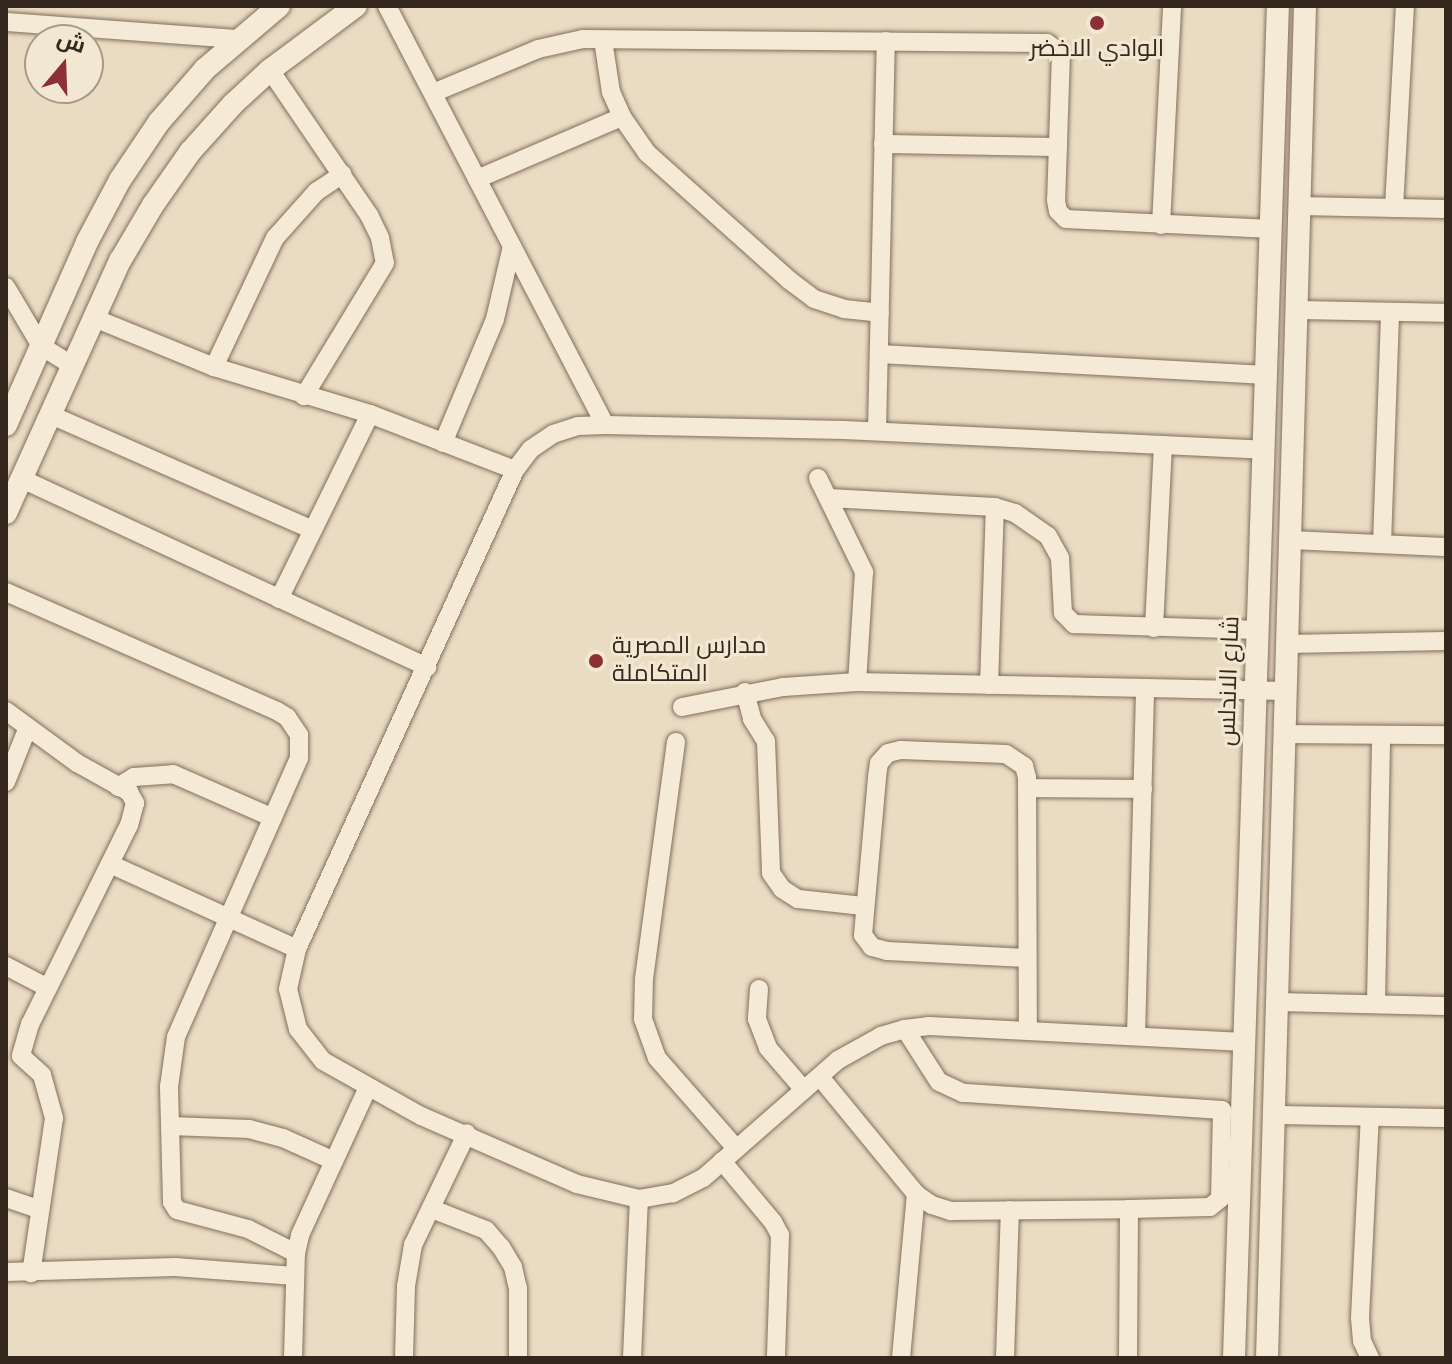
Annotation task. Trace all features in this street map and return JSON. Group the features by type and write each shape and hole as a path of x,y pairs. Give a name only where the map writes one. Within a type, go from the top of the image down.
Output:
{"street":[{"path":"6,425 87,242 120,180 159,122 205,69 279,6"},
{"path":"6,513 120,261 153,205 190,152 270,70 356,6"},
{"path":"387,6 605,425"},
{"path":"1161,225 1172,6"},
{"name":"شارع الاندلس","path":"1234,1358 1278,6"},
{"path":"1267,1358 1305,6"},
{"path":"1394,208 1405,6"},
{"path":"6,22 237,39"},
{"path":"603,40 611,92 622,117 647,153 814,299 844,309 880,313"},
{"path":"877,431 886,41"},
{"path":"433,93 560,42 1047,43 1056,46 1061,53 1056,200 1058,211 1066,219 1271,229"},
{"path":"270,70 369,215 380,238 385,263 304,396"},
{"path":"477,179 622,117"},
{"path":"883,144 1058,147"},
{"path":"214,367 275,238 316,192 343,174"},
{"path":"1299,206 1446,209"},
{"path":"443,443 495,319 512,246"},
{"path":"6,287 41,346 73,366"},
{"path":"1296,310 1446,313"},
{"path":"1382,544 1390,312"},
{"path":"94,318 214,367 370,414 515,470"},
{"path":"879,354 1266,375"},
{"path":"279,599 370,414"},
{"path":"51,415 313,530"},
{"path":"1244,1042 929,1026 905,1029 859,1046 703,1178 673,1193 639,1199 577,1184 467,1133 421,1116 323,1061 298,1029 288,989 297,949 515,470 531,449 553,434 578,426 605,425 877,431 1264,450"},
{"path":"1154,628 1163,445"},
{"path":"818,478 864,572 857,682"},
{"path":"22,479 427,667"},
{"path":"829,498 995,507 1024,518 1048,536 1060,558 1063,613 1074,624 1258,630"},
{"path":"989,685 995,507"},
{"path":"1289,540 1446,547"},
{"path":"6,592 287,717 299,735 301,747 176,1037 170,1067 172,1202 177,1210 248,1229 296,1253"},
{"path":"1259,601 1288,601"},
{"path":"1287,644 1446,641"},
{"path":"682,707 745,692 857,682 1285,691"},
{"path":"1136,1036 1145,689"},
{"path":"745,692 752,719 766,741 771,873 782,889 798,899 864,906"},
{"path":"6,711 129,792 135,803 134,814 110,864 14,1050 42,1075 54,1118 53,1140 38,1209 31,1273"},
{"path":"6,782 28,727"},
{"path":"1284,734 1446,735"},
{"path":"1376,1003 1381,735"},
{"path":"676,742 644,978 643,1019 657,1058 729,1154 780,1235 776,1358"},
{"path":"1026,958 887,951 872,947 863,935 879,763 888,753 901,750 1006,754 1024,766 1027,788 1028,1030"},
{"path":"118,787 134,777 173,774 273,818"},
{"path":"1027,788 1143,789"},
{"path":"110,864 297,949"},
{"path":"1248,905 1279,905"},
{"path":"6,966 48,988"},
{"path":"759,989 757,1019 768,1048 804,1090"},
{"path":"1277,1002 1446,1006"},
{"path":"820,1077 916,1194 932,1205 951,1211 1217,1205 1220,1199 1222,1110 963,1093 939,1082 905,1029"},
{"path":"293,1358 296,1253 300,1235 368,1087"},
{"path":"1274,1115 1446,1118"},
{"path":"1370,1117 1360,1318 1362,1341 1370,1358"},
{"path":"171,1126 231,1127 258,1131 334,1161"},
{"path":"404,1358 408,1265 413,1245 467,1133"},
{"path":"1240,1159 1272,1160"},
{"path":"901,1358 916,1194"},
{"path":"6,1198 38,1209"},
{"path":"632,1358 639,1199"},
{"path":"432,1209 486,1230 513,1267 518,1288 518,1358"},
{"path":"1128,1358 1129,1209"},
{"path":"1005,1358 1010,1210"},
{"path":"6,1272 175,1267 295,1276"}],"place":[{"name":"الوادي الاخضر","path":"1097,23"},
{"name":"مدارس المصرية المتكاملة","path":"596,661"}]}
